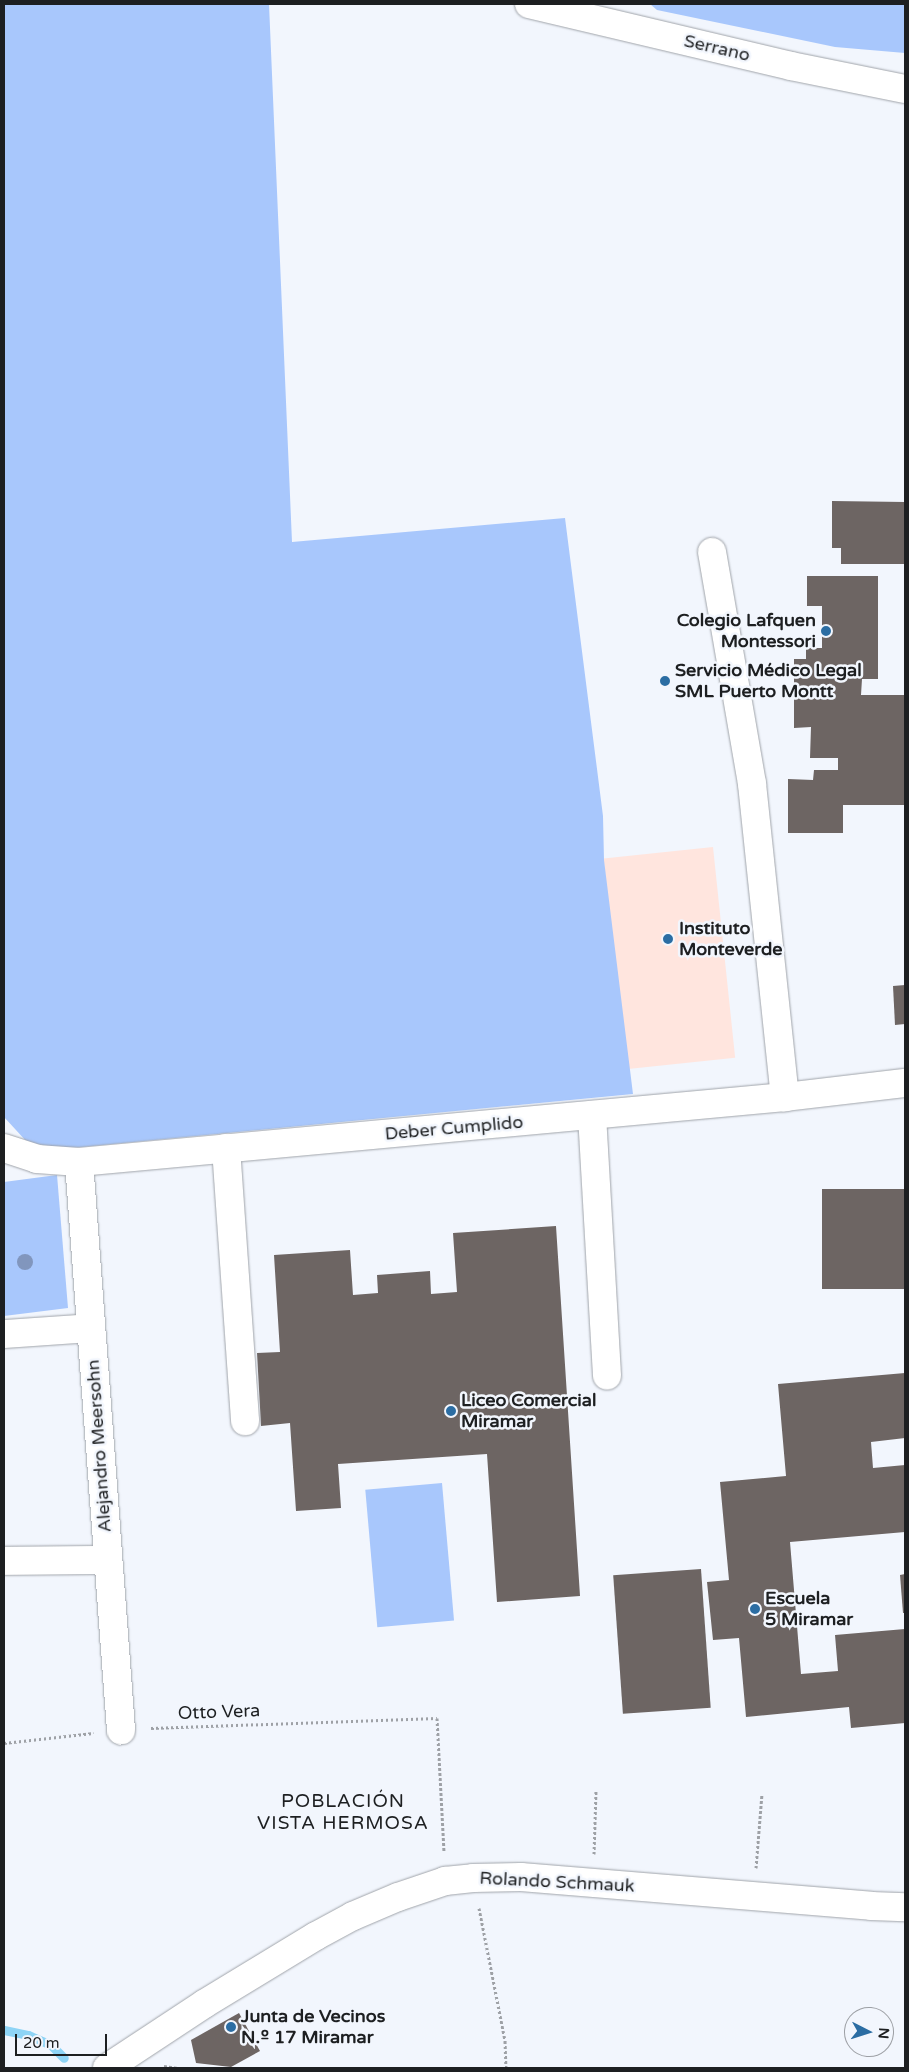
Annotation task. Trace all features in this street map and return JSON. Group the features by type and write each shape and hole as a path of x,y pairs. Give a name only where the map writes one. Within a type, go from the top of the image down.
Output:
{"street":[{"name":"Serrano","path":"529,4 791,66 905,89"},
{"path":"712,552 752,784 785,1097"},
{"name":"Deber Cumplido","path":"4,1148 37,1159 79,1162 785,1097 905,1083"},
{"path":"592,1115 607,1376"},
{"path":"226,1148 245,1421"},
{"name":"Alejandro Meersohn","path":"79,1162 121,1730"},
{"path":"4,1334 91,1328"},
{"path":"4,1561 107,1560"},
{"name":"Rolando Schmauk","path":"107,2068 204,2004 316,1936 353,1916 398,1897 446,1882 473,1878 520,1877 593,1881 905,1907"}],"path":[{"name":"Otto Vera","path":"4,1743 121,1730 437,1718 446,1882"},
{"path":"593,1881 596,1790"},
{"path":"755,1896 762,1794"},
{"path":"473,1878 505,2041 506,2068"}],"shaded area":[{"path":"4,4 269,4 292,542 565,518 603,816 604,860 633,1094 62,1149 27,1142 4,1117"},
{"path":"650,4 905,4 905,53 835,47 657,10"},
{"name":"Instituto Monteverde","path":"713,847 735,1058 626,1069 604,858"},
{"path":"57,1175 68,1308 4,1316 4,1182"},
{"path":"442,1483 454,1620 377,1627 365,1490"}],"building":[{"path":"832,501 905,502 905,564 841,564 841,548 832,548"},
{"path":"807,576 878,576 878,679 862,679 861,695 905,695 905,805 843,805 843,833 788,833 788,779 813,780 814,770 838,770 838,758 810,758 811,727 794,728 794,659 806,659 806,648 822,648 822,606 807,606"},
{"path":"905,985 905,1024 895,1025 893,986"},
{"path":"822,1189 905,1189 905,1289 822,1289"},
{"path":"556,1226 580,1596 497,1602 487,1454 338,1464 341,1508 296,1511 290,1423 261,1426 257,1353 280,1352 274,1255 350,1250 353,1295 378,1293 377,1275 430,1271 431,1294 457,1292 453,1233"},
{"path":"905,1373 905,1438 871,1442 873,1468 905,1465 905,1532 790,1542 801,1674 838,1671 835,1635 905,1629 905,1723 851,1728 849,1707 746,1717 739,1638 713,1640 707,1582 729,1580 720,1482 786,1476 778,1384"},
{"path":"701,1569 711,1708 623,1714 613,1575"},
{"path":"905,1574 905,1613 903,1613 900,1575"},
{"name":"Junta de Vecinos N.º 17 Miramar","path":"239,2013 260,2051 231,2067 196,2063 191,2040"}],"waterway":[{"path":"4,2030 28,2035 51,2045 64,2058"}],"place":[{"name":"Colegio Lafquen Montessori","path":"826,631"},
{"name":"Servicio Médico Legal SML Puerto Montt","path":"665,681"},
{"name":"Instituto Monteverde","path":"668,939"},
{"name":"Liceo Comercial Miramar","path":"451,1411"},
{"name":"Escuela 5 Miramar","path":"755,1609"},
{"name":"Junta de Vecinos N.º 17 Miramar","path":"231,2027"}],"district":[{"name":"POBLACIÓN VISTA HERMOSA","path":"343,1813"}]}
